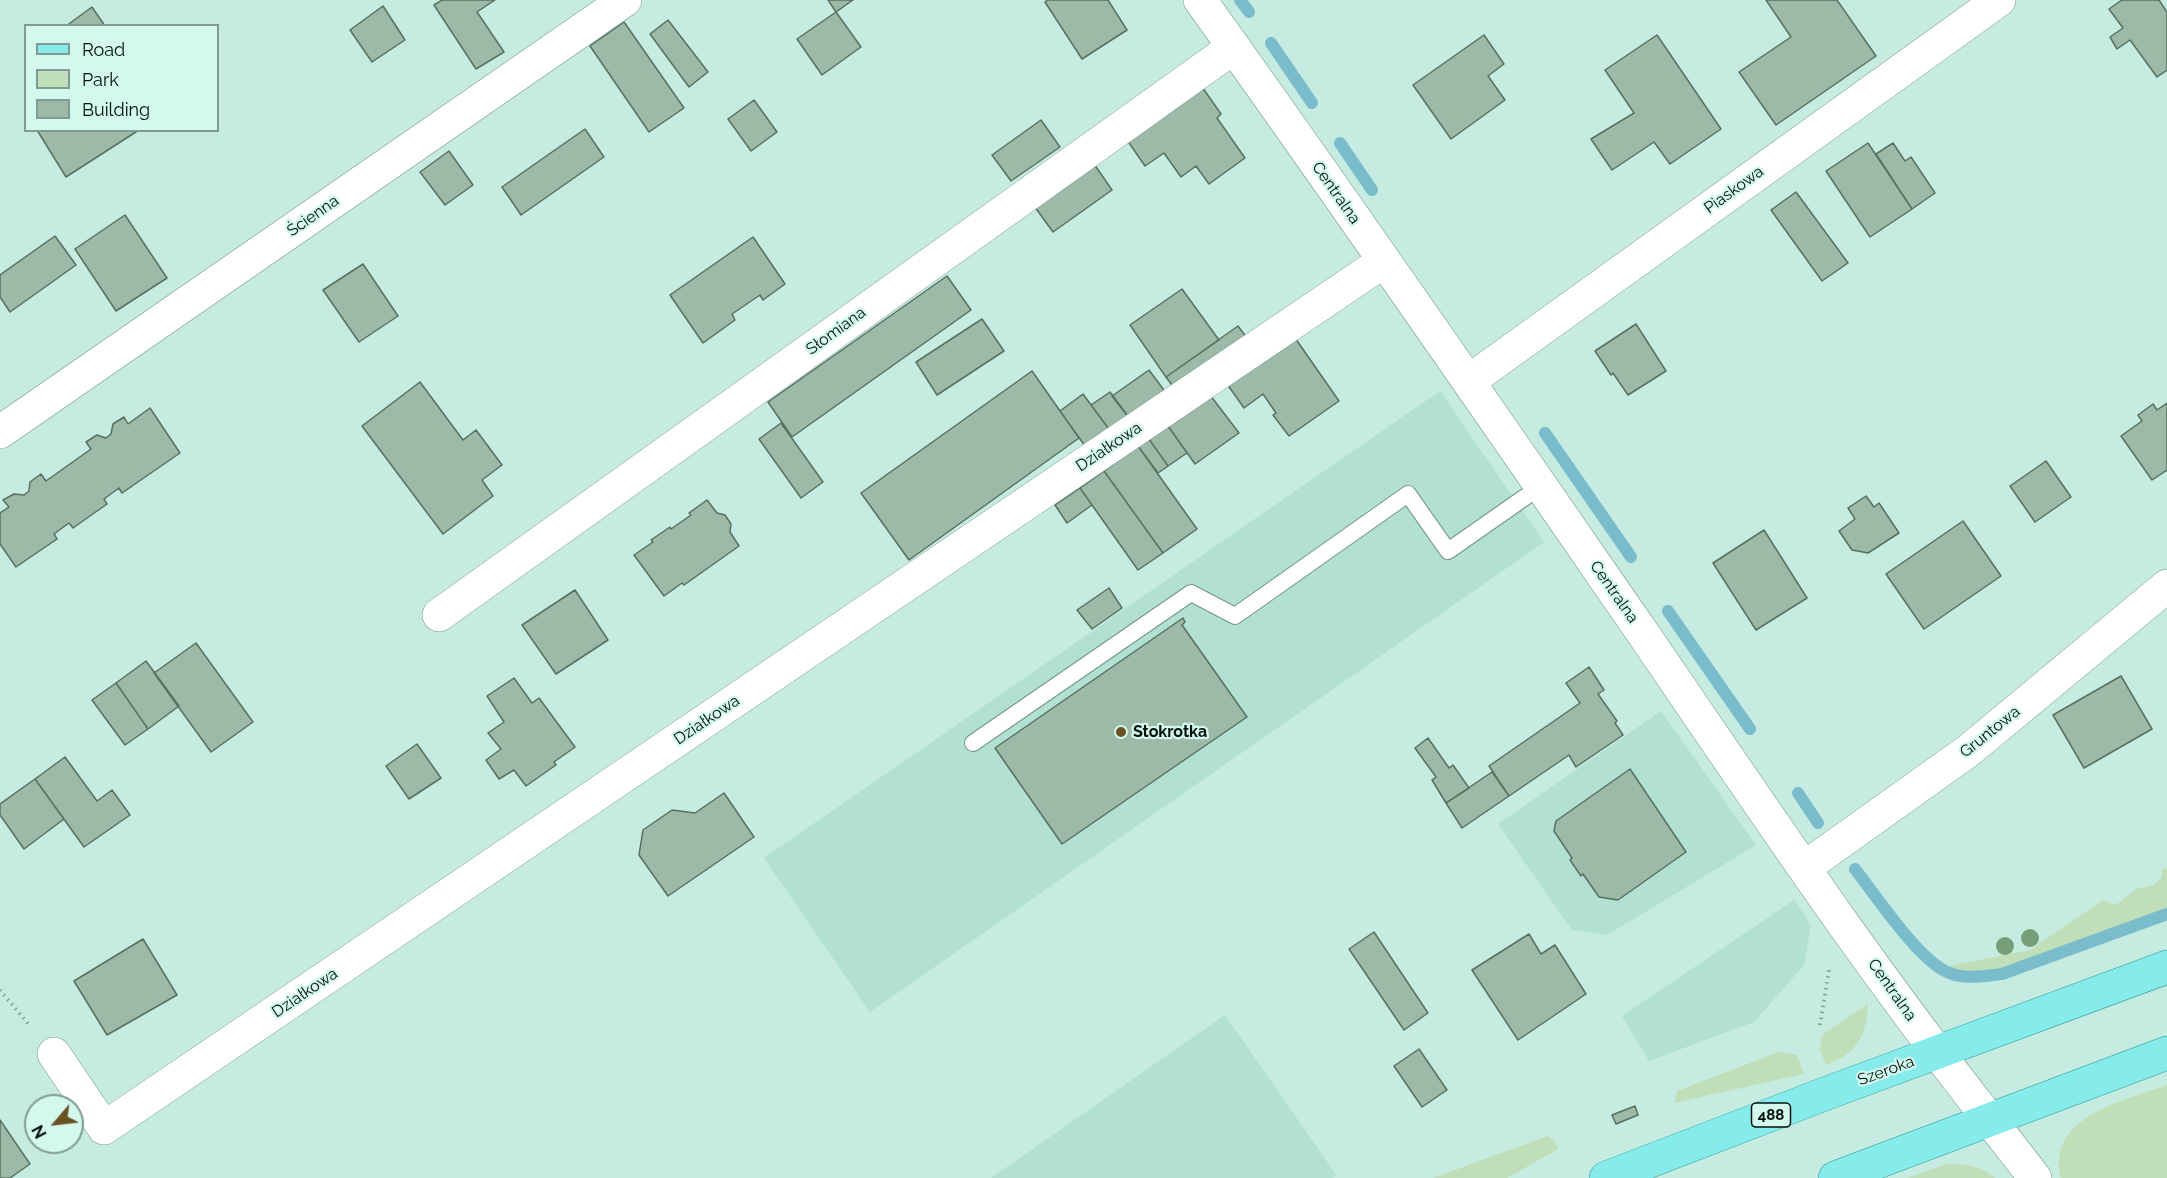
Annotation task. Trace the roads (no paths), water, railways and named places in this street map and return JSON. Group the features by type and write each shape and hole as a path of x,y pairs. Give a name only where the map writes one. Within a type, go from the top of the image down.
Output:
{"main road":[{"name":"Szeroka","path":"1606,1178 2167,967"},
{"path":"1835,1178 2167,1053"}],"street":[{"name":"Ścienna","path":"0,432 625,0"},
{"name":"Centralna","path":"1200,0 1469,381 1804,868 1937,1052 2035,1178"},
{"name":"Piaskowa","path":"1469,381 1999,0"},
{"name":"Słomiana","path":"439,615 1234,47"},
{"name":"Działkowa","path":"54,1054 104,1128 1384,261"},
{"name":"Gruntowa","path":"1804,868 1968,751 2167,586"}],"lane":[{"path":"973,743 1191,593 1234,616 1408,494 1448,551 1541,486"}],"waterway":[{"path":"1240,0 1249,12"},
{"path":"1271,43 1312,103"},
{"path":"1340,143 1372,190"},
{"path":"1545,433 1631,557"},
{"path":"1668,611 1750,729"},
{"path":"1798,793 1818,823"},
{"path":"1855,869 1898,926 1923,954 1947,972 1960,976 2002,974 2167,914"}],"place":[{"name":"Stokrotka","path":"1121,732"}]}
